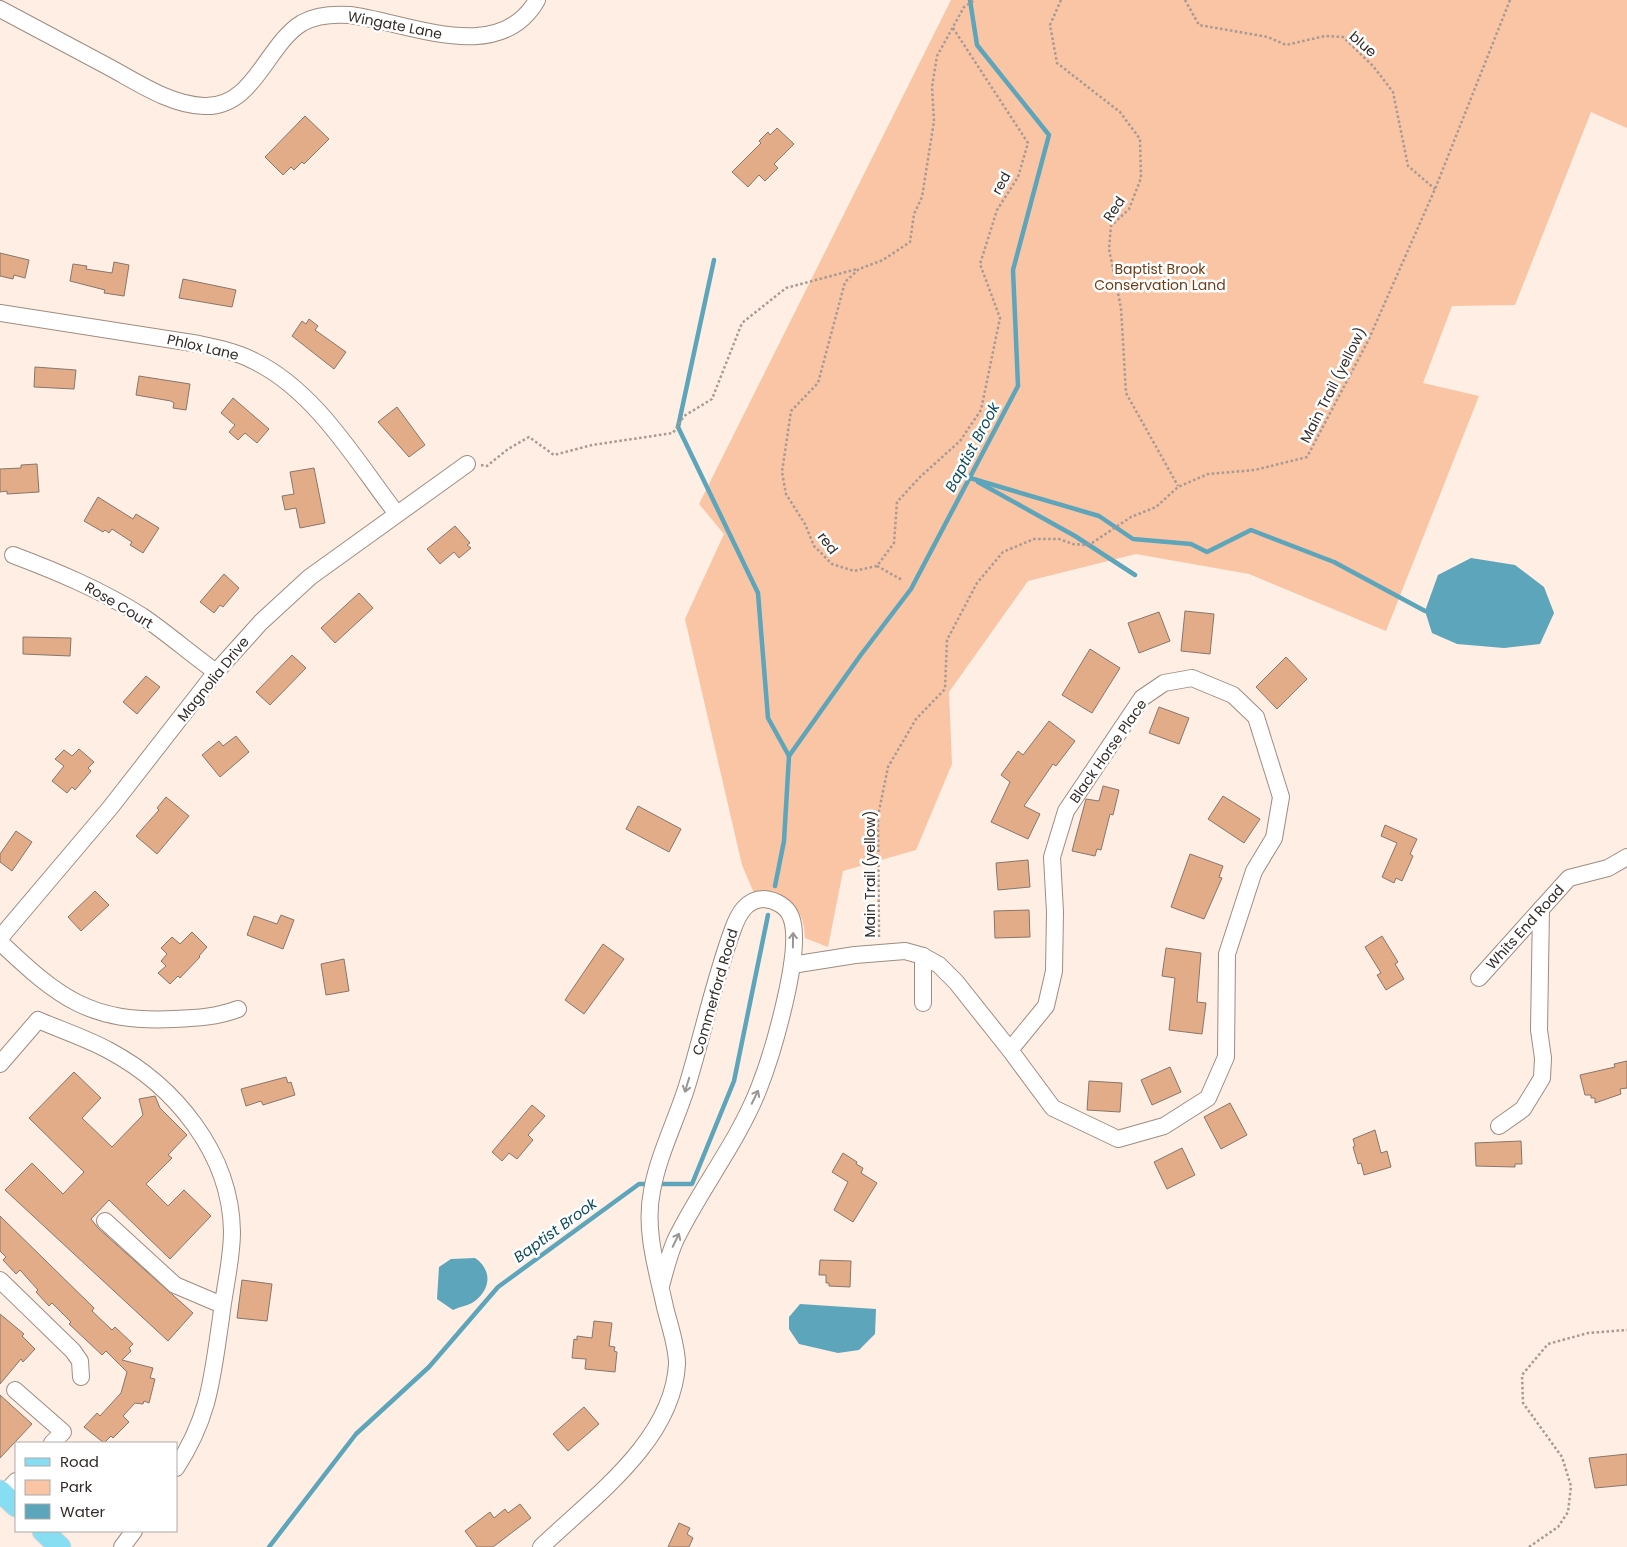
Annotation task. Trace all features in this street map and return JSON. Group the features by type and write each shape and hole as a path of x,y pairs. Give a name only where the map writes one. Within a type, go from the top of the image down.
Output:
{"main road":[{"path":"44,1532 60,1547"}],"street":[{"name":"Wingate Lane","path":"0,9 164,96 204,106 224,103 241,93 285,37 309,20 333,15 350,15 456,36 480,36 511,27 527,14 536,0"},
{"name":"Phlox Lane","path":"0,313 199,344 231,351 253,360 285,379 309,400 397,514"},
{"name":"Magnolia Drive","path":"0,938 110,808 216,672 261,622 310,577 467,464"},
{"name":"Rose Court","path":"13,555 88,585 117,601 143,617 216,672"},
{"name":"Black Horse Place","path":"792,965 905,951 922,956 939,965 956,982 1053,1108 1118,1139 1164,1126 1208,1098 1226,1057 1227,954 1254,871 1274,838 1281,797 1256,717 1233,695 1192,678 1164,683 1142,698 1066,811 1052,857 1055,912 1052,980 1046,1006 1010,1050"},
{"name":"Whits End Road","path":"1479,978 1568,878 1608,868 1627,857"},
{"name":"Commerford Road","path":"541,1547 616,1477 658,1425 672,1388 677,1362 661,1286 649,1218 652,1191 694,1064 733,928 740,913 748,903 760,899 776,902 787,909 793,926 792,965 774,1045 759,1088 737,1134 703,1189 674,1244 661,1286"},
{"path":"1499,1126 1522,1109 1542,1078 1543,1058 1538,1030 1541,909"},
{"path":"0,942 50,987 108,1016 154,1020 208,1017 238,1009"},
{"path":"922,956 922,1002"},
{"path":"0,1064 38,1020 108,1050 158,1083 201,1131 227,1188 232,1232 205,1411 199,1429 178,1465"},
{"path":"105,1221 175,1285 222,1305"},
{"path":"0,1280 73,1351 80,1361 80,1377"},
{"path":"15,1390 63,1432 53,1442"},
{"path":"122,1547 133,1532"}],"path":[{"name":"Red","path":"1061,0 1050,24 1057,63 1120,112 1140,139 1142,178 1129,208 1111,226 1109,249 1121,308 1126,393 1178,487"},
{"name":"blue","path":"1185,0 1199,25 1268,36 1286,45 1325,36 1343,37 1373,66 1393,92 1408,166 1435,189"},
{"name":"Main Trail (yellow)","path":"880,953 878,816 888,767 916,719 945,690 947,640 977,583 1003,552 1034,539 1059,539 1085,546 1156,507 1178,487 1208,474 1255,470 1307,457 1368,341 1435,189 1510,0"},
{"name":"red","path":"953,28 1028,143 1018,177 997,210 980,264 1000,318 981,410 960,441 920,476 896,502 894,543 877,566 854,571 832,564 814,546 805,524 786,494 782,472 792,411 818,383 845,282 859,269 883,260 910,242 914,214 922,197 934,121 932,87 937,56 964,7 974,1"},
{"path":"467,464 487,466 508,448 529,437 554,455 592,445 673,434 684,416 712,399 742,322 786,288 859,269"},
{"path":"877,566 902,580"},
{"path":"1529,1547 1558,1527 1568,1512 1571,1486 1562,1457 1523,1403 1522,1375 1548,1344 1588,1333 1627,1330"}],"green space":[{"name":"Baptist Brook Conservation Land","path":"951,0 1627,0 1627,128 1591,112 1515,305 1452,306 1423,383 1479,396 1386,631 1249,574 1136,554 1028,581 949,692 952,764 916,850 843,871 828,947 805,938 803,922 797,910 788,902 766,893 754,893 742,865 685,619 724,534 699,504"}],"water":[{"path":"1471,558 1515,565 1544,587 1554,613 1540,644 1504,648 1457,644 1432,633 1425,611 1438,575"},
{"path":"475,1258 485,1268 487,1274 486,1287 483,1293 472,1303 453,1310 437,1299 439,1267 451,1259"},
{"path":"800,1304 876,1309 875,1334 859,1350 838,1353 799,1344 789,1329 789,1317"}],"building":[{"path":"305,116 329,139 304,164 302,162 294,170 291,167 283,175 265,157"},
{"path":"777,128 794,144 774,164 778,168 765,181 759,175 748,187 732,172 761,143 759,141 768,132 770,135"},
{"path":"0,253 29,260 25,278 14,275 13,279 0,276"},
{"path":"114,262 129,265 124,296 104,293 105,290 70,281 73,264 87,266 86,269 112,273"},
{"path":"183,279 236,290 232,307 179,298"},
{"path":"309,319 318,326 315,330 346,352 334,369 292,336 302,321 306,324"},
{"path":"35,367 76,370 74,389 34,387"},
{"path":"139,376 190,384 186,410 173,408 174,403 171,401 136,395"},
{"path":"233,398 269,429 257,443 245,433 238,440 229,432 235,425 221,413"},
{"path":"397,407 425,445 409,457 378,422"},
{"path":"37,464 39,492 7,494 7,491 0,492 0,469 21,468 21,465"},
{"path":"314,468 325,523 300,528 296,508 285,510 282,496 294,494 290,472"},
{"path":"98,497 133,519 136,514 159,528 143,553 130,545 132,542 112,529 109,533 105,530 103,532 84,521"},
{"path":"455,526 470,543 467,545 471,548 459,558 454,552 440,564 427,549"},
{"path":"224,574 239,588 223,607 220,605 214,613 200,602"},
{"path":"359,593 373,608 335,643 321,628"},
{"path":"1185,611 1214,614 1210,654 1181,651"},
{"path":"1159,612 1170,641 1139,653 1128,623"},
{"path":"23,637 71,638 70,656 23,654"},
{"path":"1090,649 1120,668 1092,713 1062,695"},
{"path":"292,655 306,668 270,705 256,692"},
{"path":"1286,657 1307,679 1277,709 1256,687"},
{"path":"146,676 160,687 137,714 123,702"},
{"path":"1159,707 1189,718 1179,744 1149,733"},
{"path":"1049,721 1075,741 1056,766 1053,764 1024,806 1040,814 1028,839 991,822 1010,782 1001,775 1018,751 1023,755"},
{"path":"236,736 249,752 220,777 202,755 219,741 223,746"},
{"path":"79,749 94,762 88,768 91,771 75,790 72,787 67,793 52,781 64,766 55,759 64,750 72,756"},
{"path":"1103,786 1119,790 1113,815 1110,814 1101,850 1097,849 1095,856 1072,851 1086,799 1099,801"},
{"path":"1223,796 1260,819 1244,843 1208,819"},
{"path":"166,797 189,816 157,854 136,836 159,810 157,808"},
{"path":"638,806 681,829 669,852 626,829"},
{"path":"1385,825 1417,839 1410,854 1413,856 1402,881 1396,878 1394,883 1382,877 1397,843 1381,836"},
{"path":"16,831 32,842 12,871 0,862 0,854"},
{"path":"1190,854 1223,866 1219,877 1222,878 1204,919 1171,907"},
{"path":"1028,860 1030,887 998,890 996,863"},
{"path":"95,891 109,905 81,931 68,917"},
{"path":"1029,910 1030,937 995,938 994,911"},
{"path":"281,915 294,920 283,949 247,935 254,916 277,924"},
{"path":"192,932 207,947 180,978 178,976 170,984 158,973 166,966 161,961 167,954 161,948 172,937 180,944"},
{"path":"1382,936 1398,962 1395,964 1404,979 1386,990 1377,975 1381,973 1365,947"},
{"path":"603,944 624,959 584,1014 565,1000"},
{"path":"1166,948 1201,953 1197,1002 1206,1003 1202,1034 1169,1030 1175,978 1162,976"},
{"path":"344,959 349,991 326,995 321,964"},
{"path":"1627,1061 1627,1088 1620,1089 1621,1094 1595,1103 1595,1098 1591,1098 1591,1095 1585,1095 1580,1075 1615,1067 1614,1064"},
{"path":"1170,1067 1181,1092 1152,1105 1141,1080"},
{"path":"74,1072 101,1098 82,1118 112,1147 143,1115 139,1099 155,1096 160,1108 187,1135 168,1155 172,1158 146,1184 168,1206 184,1190 211,1216 170,1259 109,1200 91,1219 98,1228 193,1313 168,1341 5,1190 32,1163 63,1194 84,1172 29,1118"},
{"path":"286,1077 288,1083 291,1082 295,1095 263,1105 261,1101 246,1106 241,1089"},
{"path":"1089,1081 1122,1083 1120,1112 1087,1110"},
{"path":"1230,1103 1247,1135 1221,1149 1204,1117"},
{"path":"532,1105 545,1116 528,1135 533,1140 517,1159 509,1153 502,1161 492,1152"},
{"path":"1375,1130 1381,1153 1387,1151 1391,1167 1364,1175 1361,1163 1358,1164 1353,1147 1355,1146 1353,1139"},
{"path":"1521,1141 1522,1164 1515,1164 1515,1167 1476,1166 1475,1143"},
{"path":"1182,1148 1195,1175 1167,1189 1154,1162"},
{"path":"843,1153 863,1168 861,1173 877,1183 853,1222 834,1210 848,1182 832,1172"},
{"path":"0,1216 94,1308 92,1311 112,1330 115,1327 133,1344 129,1348 131,1351 122,1360 153,1368 150,1378 155,1379 149,1403 144,1401 143,1404 135,1403 123,1416 129,1422 113,1438 111,1436 103,1442 84,1427 97,1413 100,1416 121,1393 127,1372 106,1351 102,1355 69,1324 71,1322 52,1303 49,1306 20,1270 16,1274 3,1260 6,1257 0,1251"},
{"path":"820,1260 851,1261 850,1287 829,1286 829,1283 826,1283 826,1275 819,1275"},
{"path":"242,1280 272,1284 267,1321 237,1318"},
{"path":"0,1314 24,1334 22,1336 35,1349 23,1362 21,1359 0,1384"},
{"path":"594,1321 612,1323 609,1346 615,1347 614,1351 617,1352 615,1372 585,1369 586,1359 572,1358 574,1339 577,1340 577,1336 592,1338"},
{"path":"0,1395 32,1424 0,1458"},
{"path":"584,1407 599,1424 568,1451 553,1434"},
{"path":"1627,1454 1627,1485 1595,1488 1589,1458"},
{"path":"520,1504 531,1518 493,1547 477,1547 465,1531 490,1512 494,1518 505,1509 508,1513"},
{"path":"679,1523 690,1528 687,1534 693,1538 689,1547 668,1547"}],"waterway":[{"name":"Baptist Brook","path":"775,886 784,841 789,756 860,656 911,589 1018,386 1013,270 1049,135 977,45 970,0"},
{"path":"714,260 678,427 758,593 768,718 789,756"},
{"path":"970,478 1099,516 1133,539 1191,544 1207,552 1251,530 1334,562 1425,611"},
{"path":"978,482 1075,536 1135,575"},
{"name":"Baptist Brook","path":"269,1547 356,1434 429,1367 498,1287 639,1184 692,1184 734,1081 768,915"}]}
